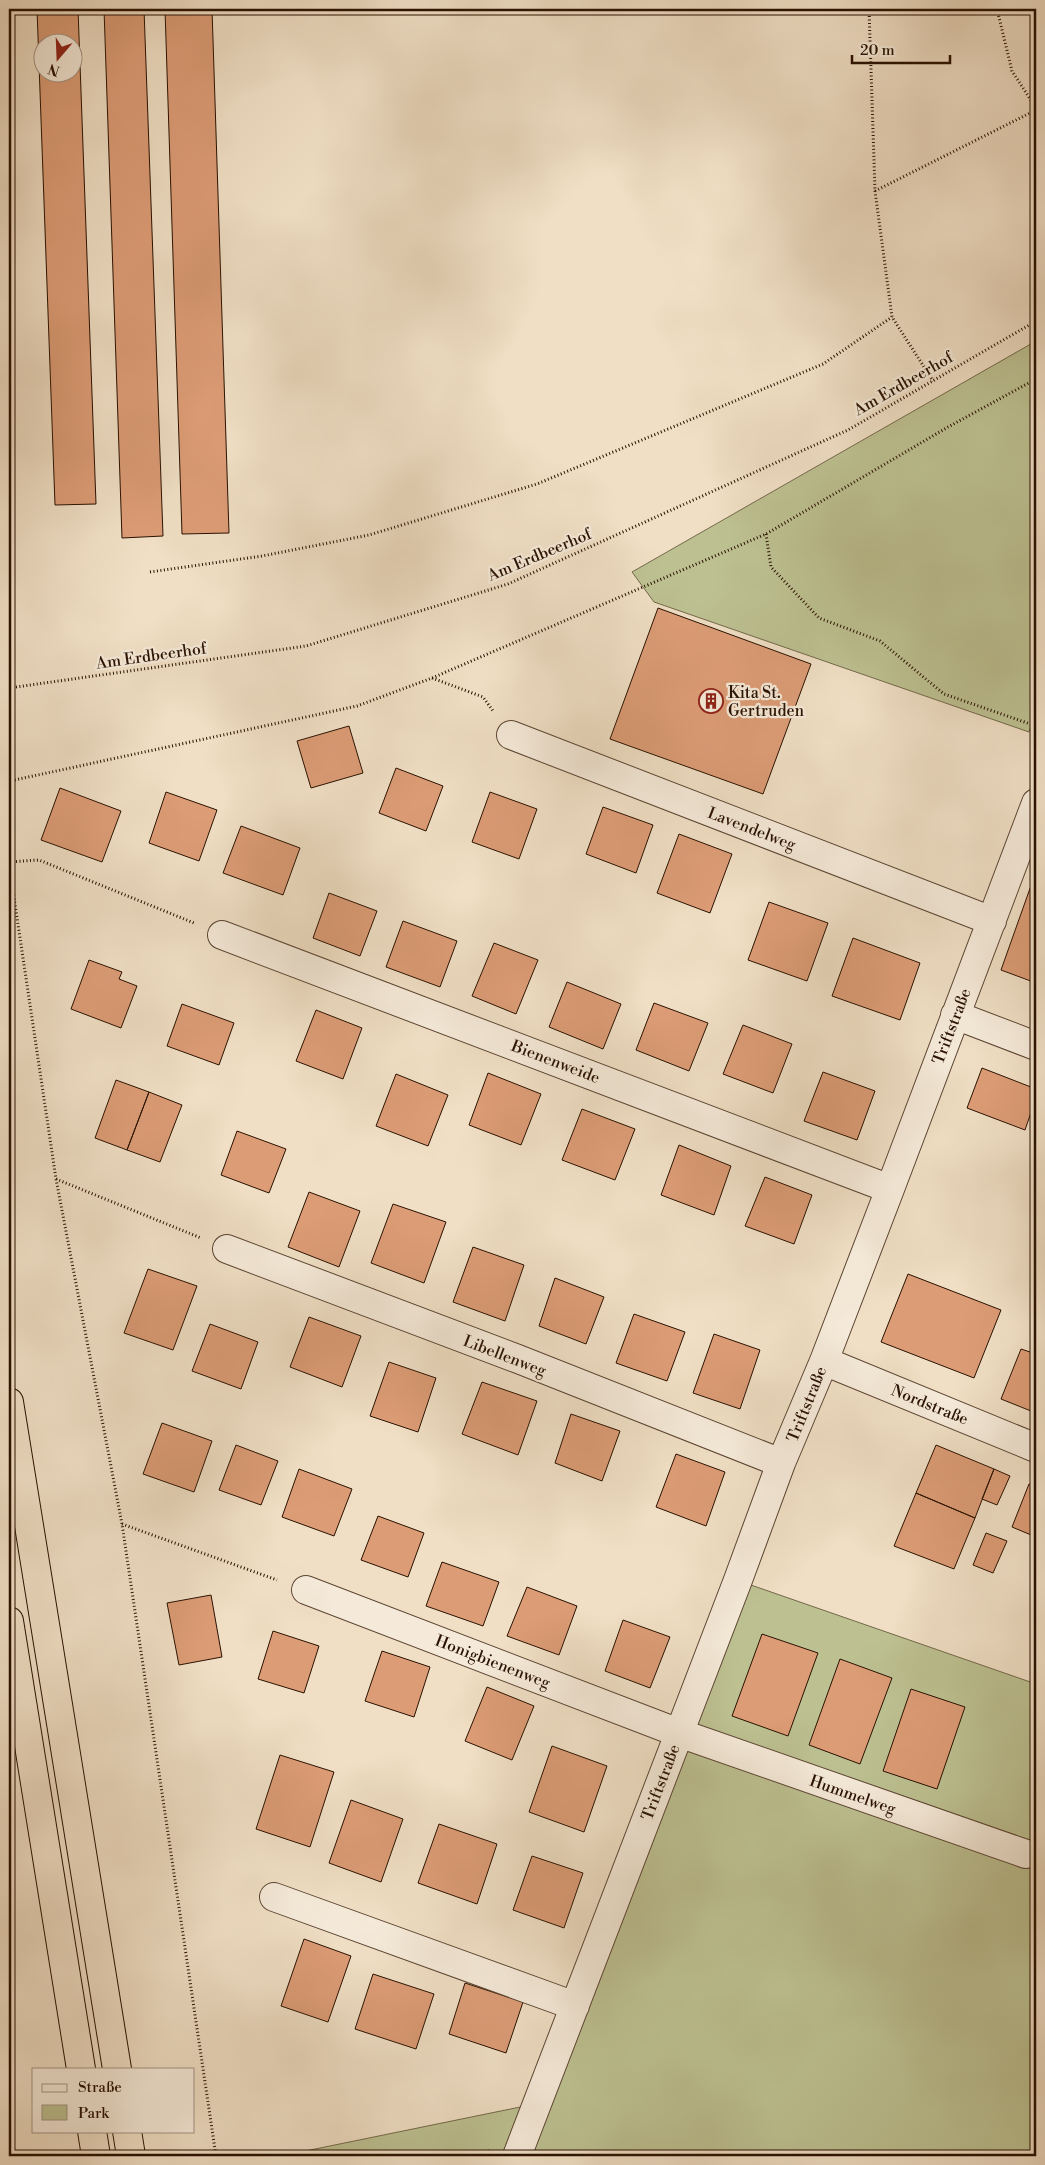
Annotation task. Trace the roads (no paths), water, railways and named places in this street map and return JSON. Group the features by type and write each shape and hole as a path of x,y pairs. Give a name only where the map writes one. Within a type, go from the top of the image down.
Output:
{"highway":[{"path":"9,1402 117,2068"},
{"path":"9,1621 82,2068"},
{"path":"92,2132 96,2156"},
{"path":"127,2132 131,2156"}],"street":[{"name":"Lavendelweg","path":"511,735 992,921"},
{"name":"Triftstraße","path":"516,2156 575,2006 781,1463 824,1361 1036,803"},
{"name":"Bienenweide","path":"222,935 890,1189"},
{"path":"955,1015 1036,1046"},
{"name":"Libellenweg","path":"227,1249 509,1356 781,1463"},
{"name":"Nordstraße","path":"824,1361 1036,1448"},
{"name":"Honigbienenweg","path":"306,1590 679,1733"},
{"name":"Hummelweg","path":"679,1733 1026,1854"},
{"path":"274,1897 575,2006"}],"place":[{"name":"Kita St. Gertruden","path":"711,701"}]}
